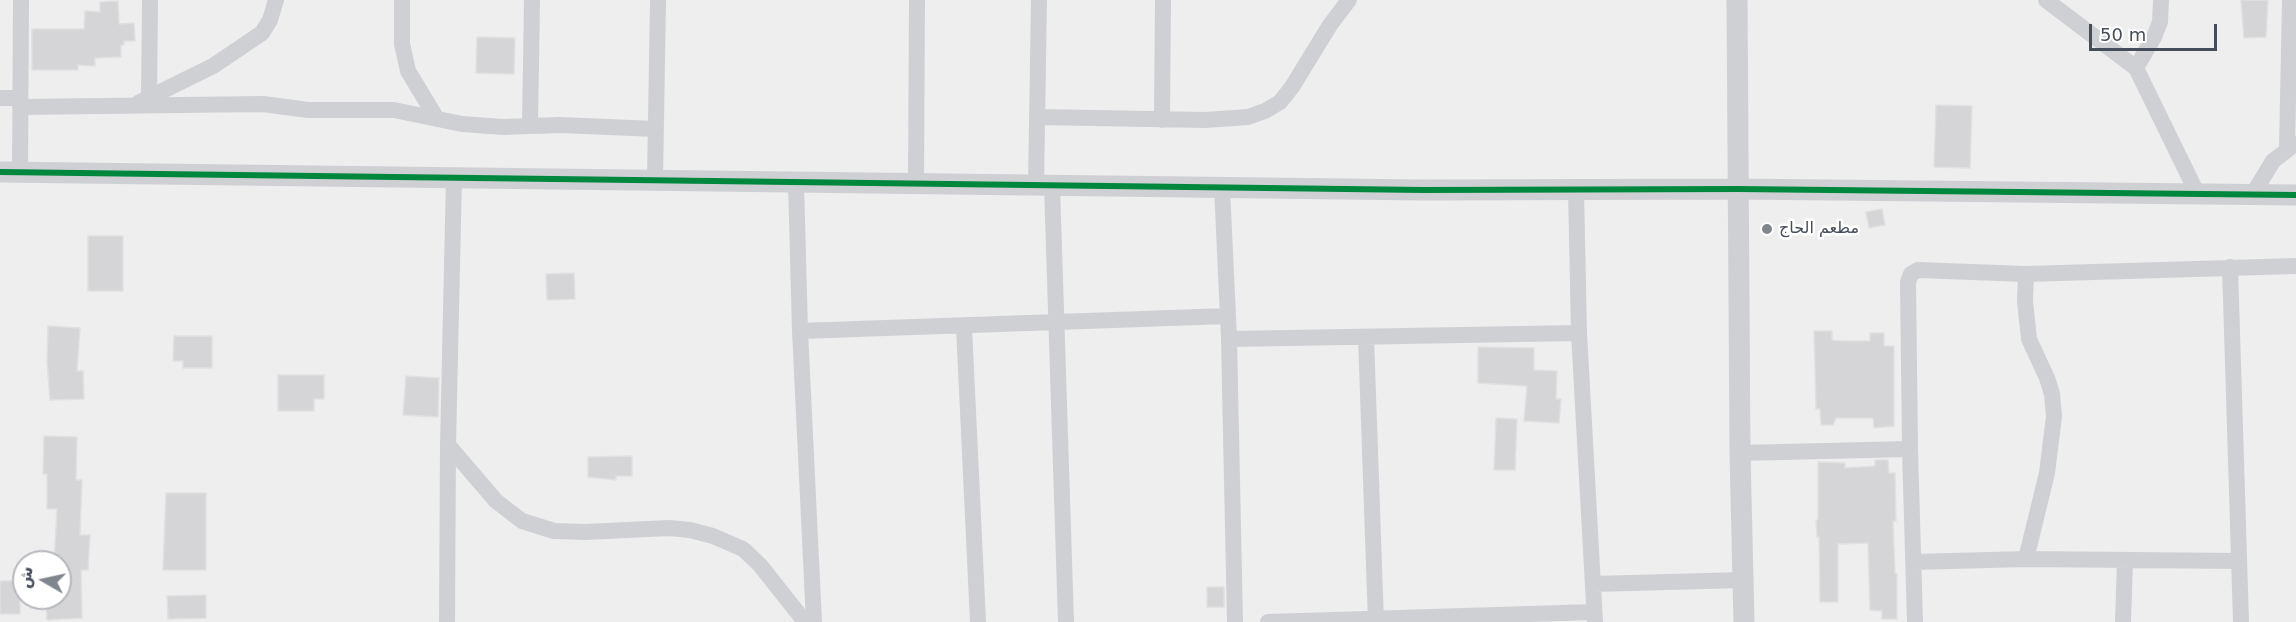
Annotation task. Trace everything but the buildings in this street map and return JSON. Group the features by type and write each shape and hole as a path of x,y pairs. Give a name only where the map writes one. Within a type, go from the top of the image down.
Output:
{"street":[{"path":"21,0 20,103 10,172 1044,186 1738,189 2296,195"},
{"path":"149,97 150,0"},
{"path":"131,106 213,66 262,33 270,20 276,0"},
{"path":"402,0 402,44 408,70 437,119"},
{"path":"530,126 532,0"},
{"path":"655,180 658,0"},
{"path":"916,0 916,183"},
{"path":"1039,0 1037,117 1055,323 1066,622"},
{"path":"1162,120 1163,0"},
{"path":"1037,117 1205,120 1248,117 1265,111 1280,102 1349,0"},
{"path":"1737,0 1740,453 1744,622"},
{"path":"2046,0 2136,68 2197,193"},
{"path":"2136,68 2160,22 2161,0"},
{"path":"2253,194 2273,161 2292,146 2290,0"},
{"path":"0,98 20,103 131,106 263,104 308,110 394,110 462,124 503,127 656,129"},
{"path":"447,622 454,177"},
{"path":"796,182 800,331 814,622"},
{"path":"1222,187 1229,339 1235,622"},
{"path":"1268,622 1594,617 1579,333 1576,190"},
{"path":"1914,622 1908,282 1911,274 1918,270 2026,274 2296,266"},
{"path":"2230,267 2241,622"},
{"path":"2026,274 2025,301 2029,339 2049,386 2054,416 2047,473 2026,559"},
{"path":"800,331 1228,316"},
{"path":"964,327 978,622"},
{"path":"1229,339 1579,333"},
{"path":"1366,337 1376,621"},
{"path":"448,445 496,501 522,520 554,531 585,532 669,528 690,530 713,536 743,549 760,565 805,622"},
{"path":"1740,453 1910,449"},
{"path":"1914,562 2026,559 2238,561"},
{"path":"2123,622 2125,561"},
{"path":"1593,584 1743,580"}],"cycle path":[{"path":"0,172 1424,190 1738,189 2296,195"}],"place":[{"name":"مطعم الحاج","path":"1767,229"}]}
